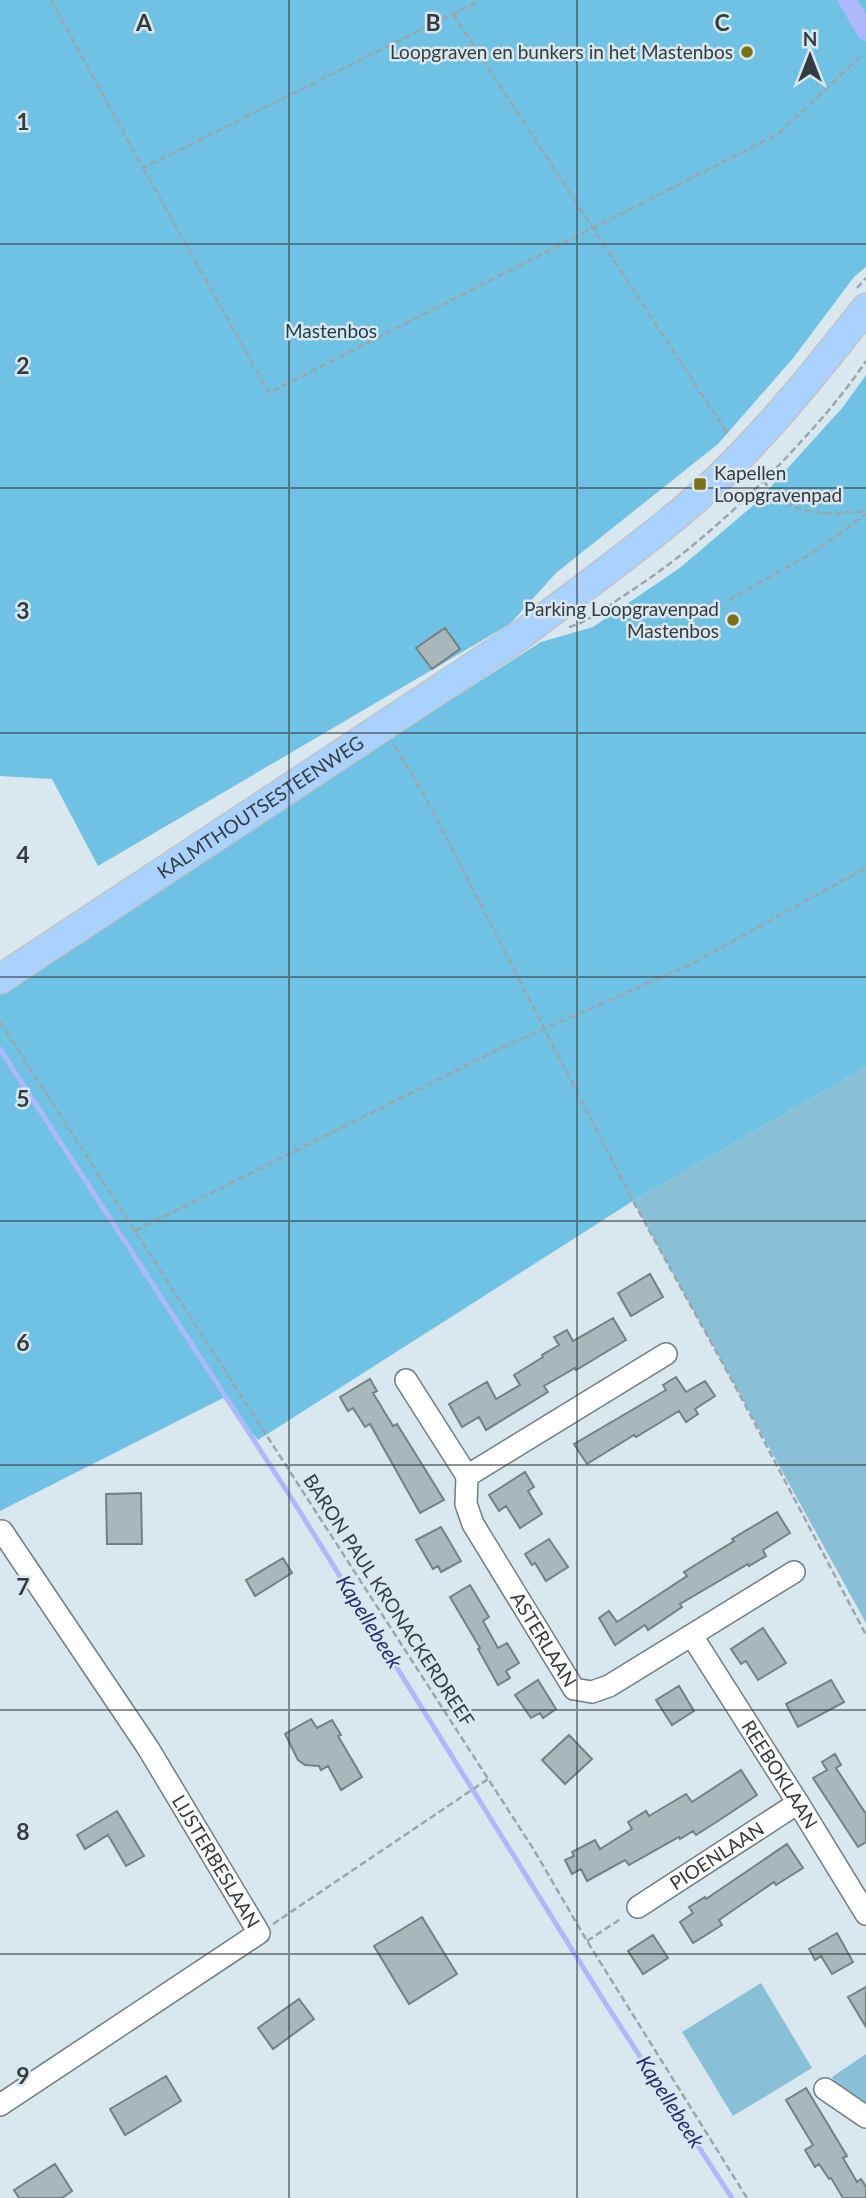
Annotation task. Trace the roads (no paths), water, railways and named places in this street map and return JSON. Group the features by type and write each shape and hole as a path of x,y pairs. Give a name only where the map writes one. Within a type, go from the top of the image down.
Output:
{"main road":[{"name":"KALMTHOUTSESTEENWEG","path":"753,468 822,364 860,300"},
{"name":"KALMTHOUTSESTEENWEG","path":"0,979 521,635 584,602 642,564 693,525 753,468 801,417 847,360 866,330"}],"street":[{"path":"467,1476 666,1354"},
{"name":"ASTERLAAN","path":"406,1380 467,1476 467,1504 473,1524 574,1689 592,1692 609,1686 794,1572"},
{"name":"LIJSTERBESLAAN","path":"0,1532 2,1531 148,1748 259,1933 0,2105"},
{"name":"REEBOKLAAN","path":"692,1636 866,1914"},
{"name":"PIOENLAAN","path":"638,1907 799,1803"},
{"path":"825,2089 866,2118"}],"waterway":[{"path":"847,0 866,32"},
{"name":"Kapellebeek","path":"0,1049 292,1499 604,2001 732,2198"}],"place":[{"name":"Loopgraven en bunkers in het Mastenbos","path":"747,52"},
{"name":"Kapellen Loopgravenpad","path":"700,484"},
{"name":"Parking Loopgravenpad Mastenbos","path":"733,620"}],"park label":[{"name":"Mastenbos","path":"331,331"}]}
